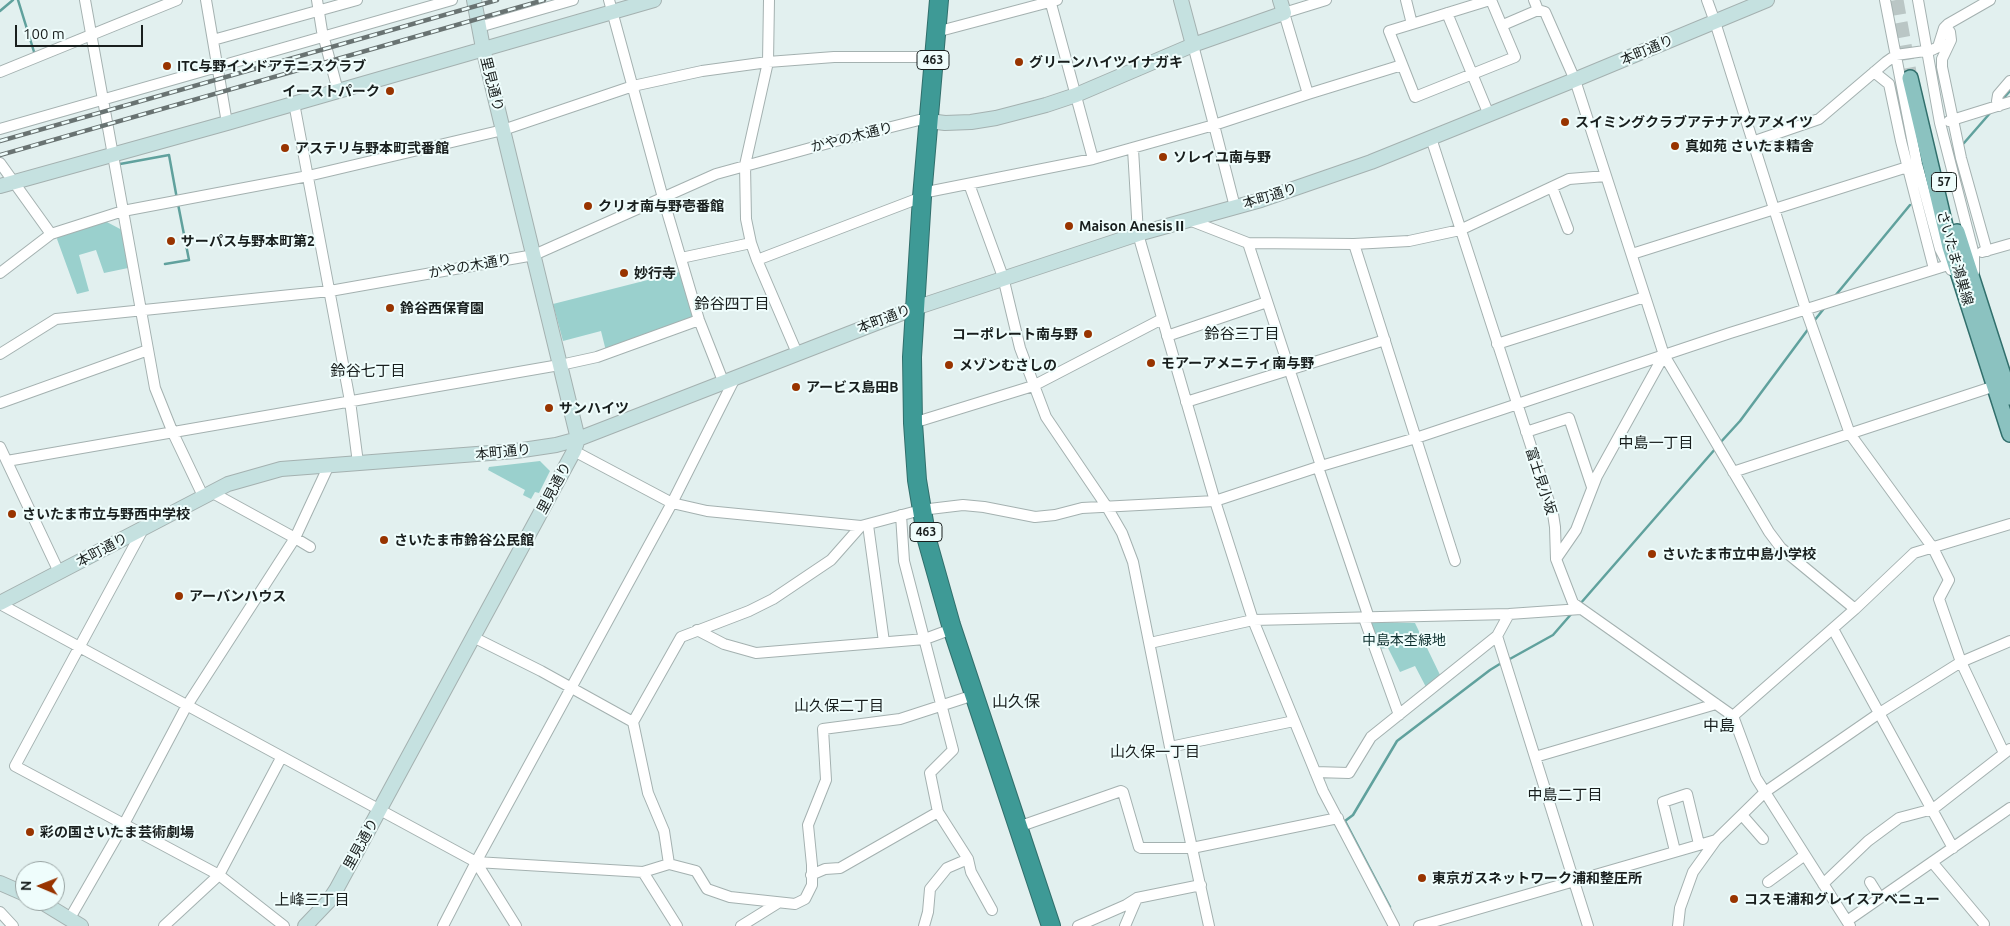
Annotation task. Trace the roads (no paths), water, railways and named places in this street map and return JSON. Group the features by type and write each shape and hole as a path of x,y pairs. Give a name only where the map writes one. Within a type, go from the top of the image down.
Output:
{"highway":[{"name":"463","path":"938,0 922,195 912,358 913,423 921,510 934,566 952,629 1051,926"}],"main road":[{"name":"さいたま鴻巣線","path":"1916,77 1960,243 1967,287 2005,387 2010,434"}],"street":[{"path":"85,0 155,388 173,433 207,494 310,547"},
{"path":"0,72 177,0"},
{"path":"206,0 228,123"},
{"path":"317,0 338,91"},
{"path":"213,40 357,0"},
{"path":"0,129 452,0"},
{"name":"里見通り","path":"305,926 328,902 380,810 576,445 561,364 483,48 474,0"},
{"path":"479,27 573,0"},
{"path":"0,186 338,91 483,48 610,6 654,0"},
{"path":"769,0 768,62 745,165 746,219 757,260 797,353"},
{"path":"1181,0 1235,207"},
{"path":"929,121 945,123 971,122 1046,106 1282,7 1326,0"},
{"path":"1406,0 1412,24"},
{"path":"1490,0 1503,25 1515,57 1414,97 1389,31 1412,24 1490,0"},
{"path":"1707,0 1716,22 1752,142 1810,320 1850,434 1933,548 1949,580 1939,599 1961,662 2007,750 1933,808 1899,818 1868,841 1823,884"},
{"name":"本町通り","path":"0,604 228,484 281,469 516,451 556,445 576,445 730,379 915,308 1003,277 1048,265 1138,234 1235,207 1321,180 1489,115 1767,0"},
{"path":"1885,0 1896,55 1912,165 1934,269"},
{"path":"1918,0 1940,123 1974,255 1967,287"},
{"path":"1752,142 1819,119 1896,55 1938,47 1946,26 1990,0"},
{"path":"936,32 1052,1 1094,159"},
{"path":"1503,25 1536,5 1545,12 1575,80 1664,355 1769,532 1781,548 1855,609"},
{"path":"443,926 672,503 730,379 699,320 610,6"},
{"path":"1282,7 1308,94"},
{"path":"1447,13 1489,115"},
{"path":"1946,26 1950,32 1951,40 1942,59 1942,64 1961,158 1986,251"},
{"path":"0,273 51,234 123,211 308,176 503,130 632,86 702,71 768,62 834,57 934,57"},
{"path":"757,260 922,195 1133,149 1402,65"},
{"path":"1874,72 1889,84 1912,165 1940,249 1948,265 1967,287"},
{"path":"1999,106 1997,101 1998,95 2010,81"},
{"path":"1940,123 2010,102"},
{"path":"294,103 350,401 358,463"},
{"name":"かやの木通り","path":"0,354 56,319 330,291 534,254 716,174 919,120 929,121"},
{"name":"富士見小坂","path":"1431,138 1516,405 1553,514 1556,527 1556,559"},
{"path":"1133,149 1138,234 1215,501 1253,620 1315,772 1394,926"},
{"path":"0,163 51,234"},
{"path":"1632,254 1912,165"},
{"path":"1189,220 1248,243 1354,244 1409,241 1460,230 1569,179 1606,176"},
{"path":"968,184 1003,277 1020,348 1046,417 1107,507 1122,533 1133,562 1170,747 1209,926"},
{"path":"1552,187 1568,229"},
{"path":"681,258 751,243"},
{"path":"1248,243 1320,466 1366,618 1399,714"},
{"path":"1354,244 1455,561"},
{"path":"1974,255 2010,244"},
{"path":"576,445 672,503 707,511 864,526 921,510 963,505 1035,516 1055,515 1082,508 1215,501 1320,466 1416,438 1664,355 1810,320 1948,265"},
{"path":"1497,344 1646,297"},
{"path":"1167,336 1267,302"},
{"path":"913,423 1033,386 1162,319"},
{"path":"7,462 597,357 699,320"},
{"path":"1186,402 1384,340"},
{"path":"0,403 148,350"},
{"path":"1664,355 1597,476 1576,530 1556,559 1573,603 1734,716 1756,778 1848,923 1880,898 2010,808"},
{"path":"1733,472 2005,387"},
{"path":"1526,432 1569,418 1592,487"},
{"path":"0,447 59,572"},
{"path":"57,911 75,922 186,707 295,538 329,465"},
{"path":"901,515 904,561 952,750 930,773 938,812 968,859 971,872 992,910"},
{"path":"1734,716 1833,629 1914,553 2010,524"},
{"path":"669,864 664,831 648,793 633,722 681,636 741,614 773,599 831,560 864,526"},
{"path":"864,526 884,642"},
{"path":"140,530 141,534 15,766 219,875 284,926"},
{"path":"0,604 186,707 476,862 643,872 669,864 696,870 707,889 730,897 795,904 805,899 812,885 808,825 826,780 823,729 900,719 974,694"},
{"path":"1150,643 1253,620 1509,614 1581,610"},
{"path":"1315,772 1349,773 1371,737 1497,636 1509,614"},
{"path":"697,630 724,644 756,652 925,639 952,629"},
{"path":"1833,629 1878,714 1933,808 1953,848"},
{"path":"1497,636 1588,926"},
{"path":"473,637 541,671 633,722"},
{"path":"1678,926 1680,908 1693,872 1716,840 1765,792 1878,714 1961,662 2010,641"},
{"path":"1535,757 1716,704"},
{"path":"1170,747 1294,721"},
{"path":"164,926 219,875 281,758"},
{"path":"1018,827 1121,791 1123,792 1139,847 1192,848 1338,818"},
{"path":"1675,851 1663,802 1687,794 1699,844"},
{"path":"810,875 840,868 938,812"},
{"path":"1742,814 1763,839"},
{"path":"1419,926 1716,840"},
{"path":"1768,882 1805,855"},
{"path":"924,926 928,912 930,889 947,868 968,859"},
{"path":"476,862 516,926"},
{"path":"1932,862 1984,924"},
{"path":"643,872 677,926"},
{"path":"1870,882 1880,898"},
{"path":"0,883 15,890"},
{"path":"1078,926 1126,905 1136,898 1200,885"},
{"path":"1125,926 1136,898"},
{"path":"741,926 778,902"},
{"path":"0,912 13,926"}],"waterway":[{"path":"0,11 13,0"},
{"path":"18,0 35,55"},
{"path":"2001,101 2010,91"},
{"path":"1964,143 1991,112"},
{"path":"120,164 169,155 177,199"},
{"path":"165,264 189,260 178,204"},
{"path":"1835,296 1910,205"},
{"path":"1814,321 1826,306"},
{"path":"1719,444 1740,421 1809,328"},
{"path":"1580,604 1716,448"},
{"path":"1508,660 1553,635 1573,612"},
{"path":"1390,907 1345,821 1353,815 1397,741 1503,662"}],"tunnel":[{"path":"1896,0 1910,78"}],"railway":[{"path":"0,141 497,0"},
{"path":"0,155 544,0"}],"place":[{"name":"グリーンハイツイナガキ","path":"1019,62"},
{"name":"ITC与野インドアテニスクラブ","path":"167,66"},
{"name":"イーストパーク","path":"390,91"},
{"name":"スイミングクラブアテナアクアメイツ","path":"1565,122"},
{"name":"真如苑 さいたま精舎","path":"1675,146"},
{"name":"アステリ与野本町弐番館","path":"285,148"},
{"name":"ソレイユ南与野","path":"1163,157"},
{"name":"クリオ南与野壱番館","path":"588,206"},
{"name":"Maison AnesisⅡ","path":"1069,226"},
{"name":"サーパス与野本町第2","path":"171,241"},
{"name":"妙行寺","path":"624,273"},
{"name":"鈴谷西保育園","path":"390,308"},
{"name":"コーポレート南与野","path":"1088,334"},
{"name":"モアーアメニティ南与野","path":"1151,363"},
{"name":"メゾンむさしの","path":"949,365"},
{"name":"アービス島田B","path":"796,387"},
{"name":"サンハイツ","path":"549,408"},
{"name":"さいたま市立与野西中学校","path":"12,514"},
{"name":"さいたま市鈴谷公民館","path":"384,540"},
{"name":"さいたま市立中島小学校","path":"1652,554"},
{"name":"アーバンハウス","path":"179,596"},
{"name":"彩の国さいたま芸術劇場","path":"30,832"},
{"name":"東京ガスネットワーク浦和整圧所","path":"1422,878"},
{"name":"コスモ浦和グレイスアベニュー","path":"1734,899"}],"district":[{"name":"鈴谷四丁目","path":"732,304"},
{"name":"鈴谷三丁目","path":"1242,334"},
{"name":"鈴谷七丁目","path":"368,371"},
{"name":"中島一丁目","path":"1656,443"},
{"name":"山久保","path":"1016,702"},
{"name":"山久保二丁目","path":"839,706"},
{"name":"中島","path":"1719,726"},
{"name":"山久保一丁目","path":"1155,752"},
{"name":"中島二丁目","path":"1565,795"},
{"name":"上峰三丁目","path":"312,900"}],"park label":[{"name":"中島本杢緑地","path":"1404,640"}]}
